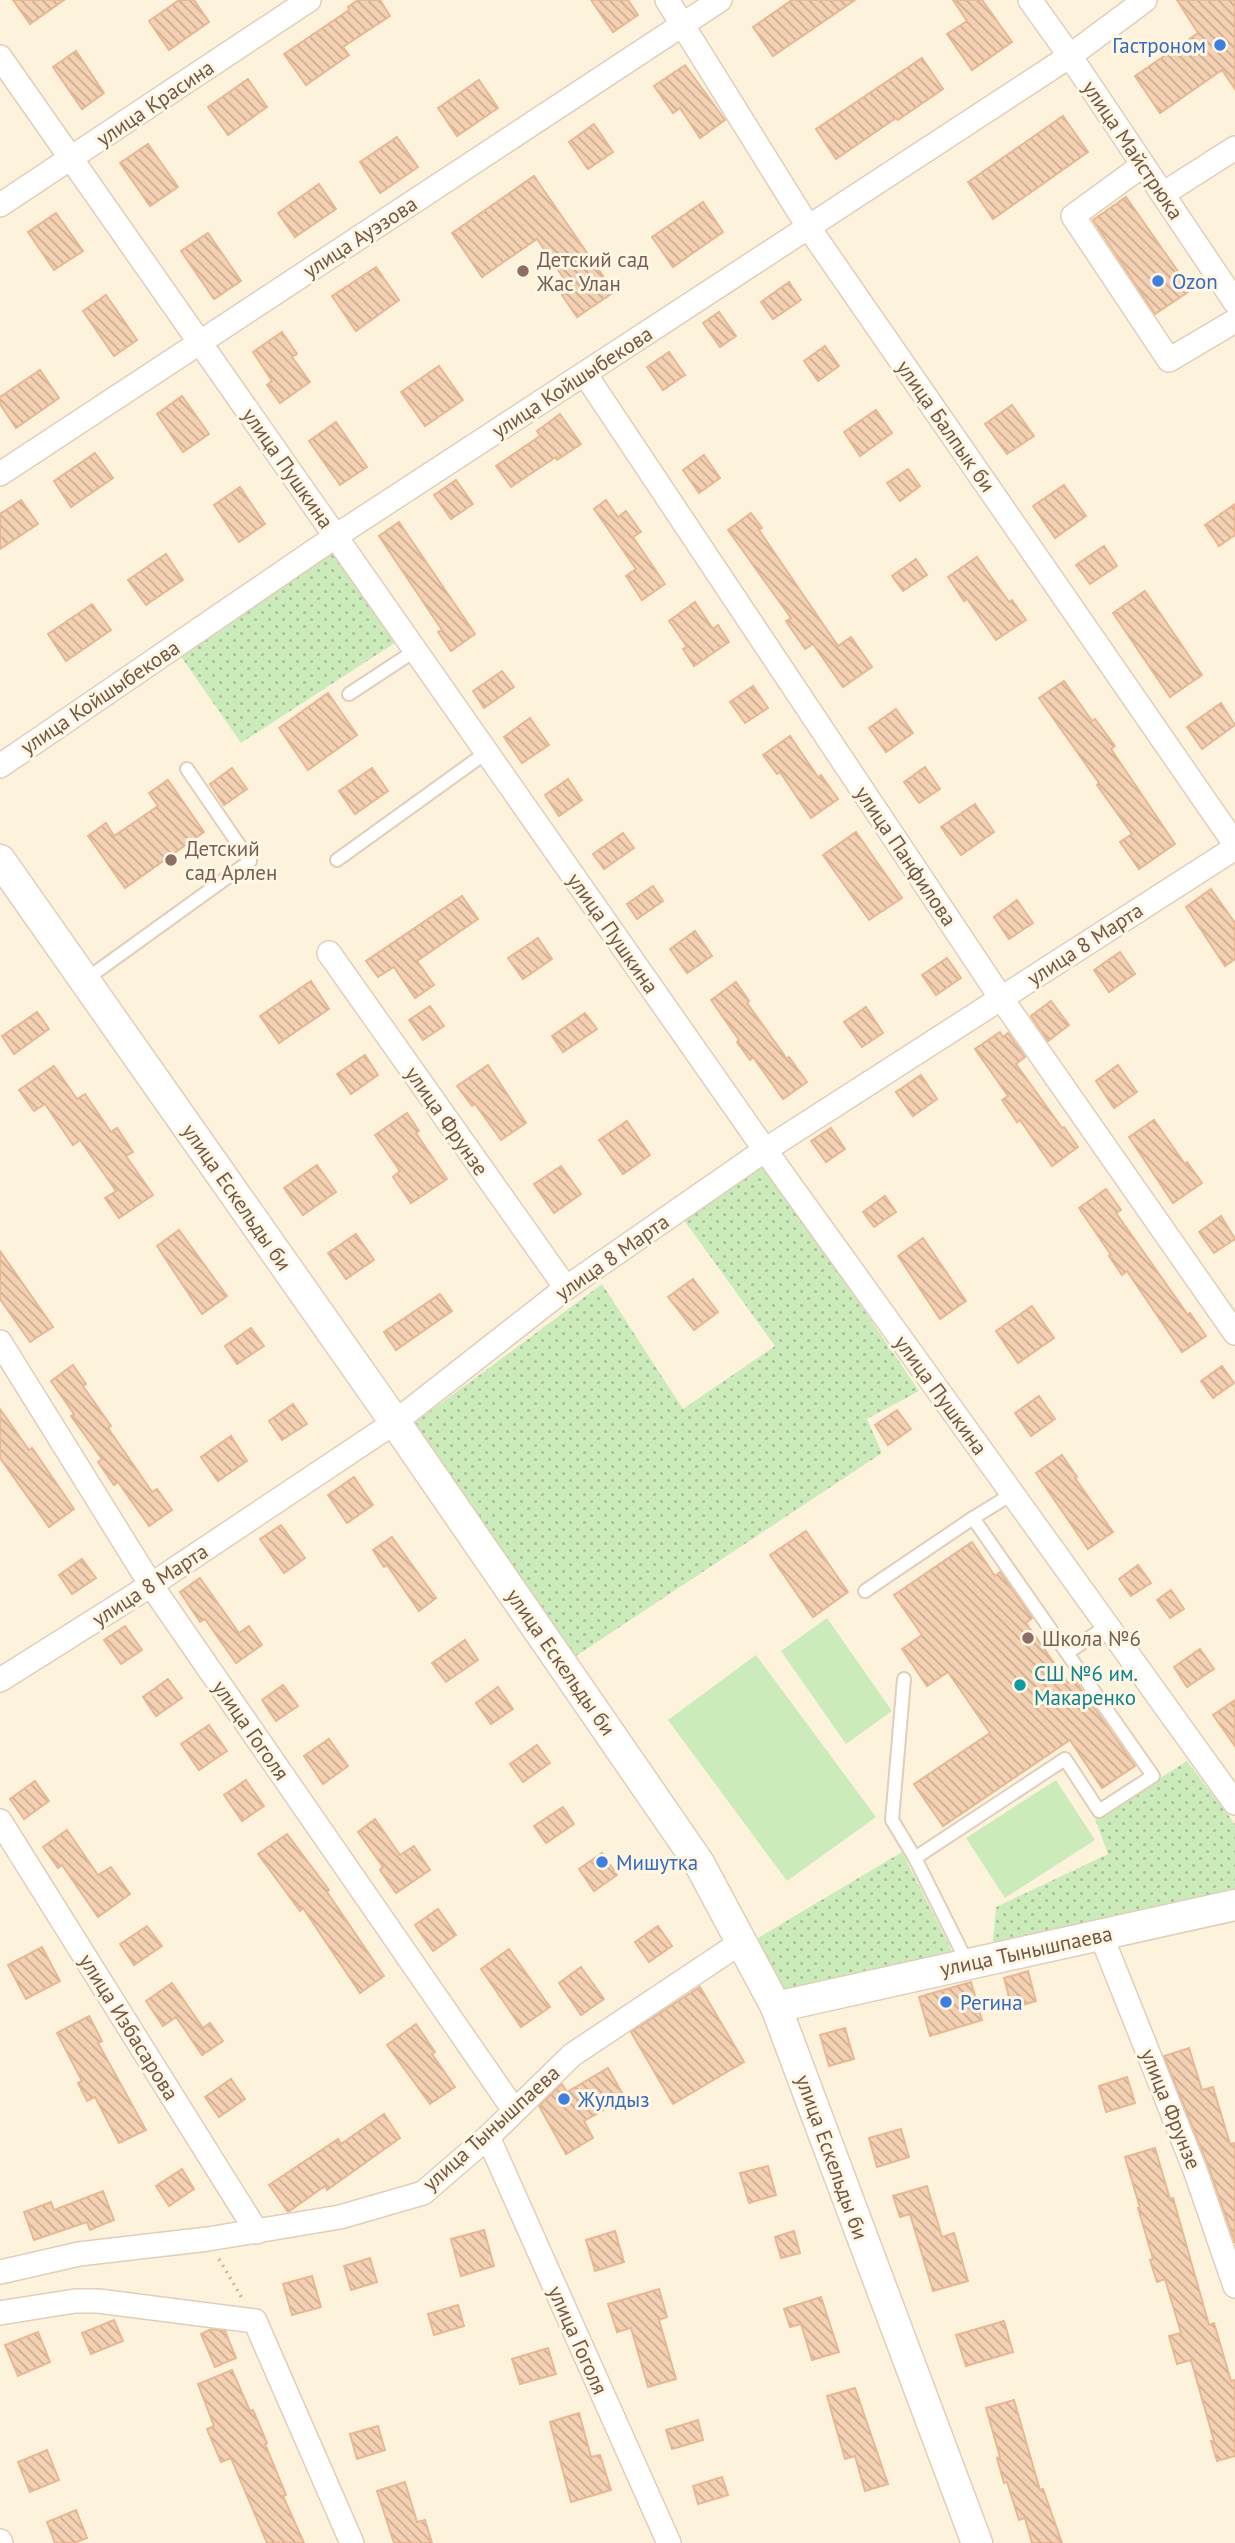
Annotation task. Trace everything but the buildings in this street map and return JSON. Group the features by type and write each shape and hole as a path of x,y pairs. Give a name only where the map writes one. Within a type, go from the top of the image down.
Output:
{"street":[{"name":"улица Красина","path":"0,205 309,0"},
{"name":"улица Балпык би","path":"667,0 809,228 1235,846"},
{"name":"улица Ауэзова","path":"0,474 720,0"},
{"name":"улица Майстрюка","path":"1030,0 1235,302"},
{"name":"улица Койшыбекова","path":"0,766 336,536 1070,56 1145,0"},
{"name":"улица Пушкина","path":"0,57 765,1150 1107,1626 1231,1791"},
{"path":"1163,194 1235,148"},
{"path":"1143,166 1073,216 1169,360 1235,320"},
{"name":"улица Панфилова","path":"585,374 1001,998 1235,1333"},
{"name":"улица 8 Марта","path":"0,1680 151,1585 395,1422 566,1289 765,1150 1235,846"},
{"name":"улица Ескельды би","path":"0,860 395,1422 699,1863 776,2007 977,2543"},
{"name":"улица Фрунзе","path":"328,953 566,1289"},
{"name":"улица Гоголя","path":"0,1342 151,1585 514,2110"},
{"name":"улица Избасарова","path":"0,1821 257,2232"},
{"name":"улица Тынышпаева","path":"776,2007 1235,1905"},
{"name":"улица Фрунзе","path":"1101,1935 1195,2170 1235,2286"},
{"name":"улица Тынышпаева","path":"0,2272 79,2254 208,2239 340,2217 423,2193 488,2137 572,2055 743,1941"},
{"name":"улица Гоголя","path":"488,2137 669,2543"},
{"path":"0,2314 75,2301 98,2301 255,2321 352,2543"}],"lane":[{"path":"349,694 416,650"},
{"path":"337,860 487,752"},
{"path":"85,981 250,861 187,769"},
{"path":"865,1591 1012,1494"},
{"path":"915,1858 1065,1759 1099,1811 1153,1776 973,1518"},
{"path":"1067,1653 1107,1626"},
{"path":"904,1679 892,1820 915,1858 968,1964"}],"path":[{"path":"208,2239 255,2321"}],"green space":[{"path":"331,548 398,641 241,743 180,655"},
{"path":"765,1164 919,1391 867,1419 882,1453 567,1662 413,1424 602,1284 683,1409 775,1346 681,1216"},
{"path":"827,1618 892,1711 846,1744 781,1651"},
{"path":"756,1655 876,1817 787,1881 668,1720"},
{"path":"1187,1761 1235,1824 1235,1895 992,1951 996,1907 1108,1854 1095,1819"},
{"path":"1056,1780 1095,1840 1005,1898 966,1838"},
{"path":"902,1852 957,1961 774,2001 758,1938"}],"place":[{"name":"Гастроном","path":"1220,45"},
{"name":"Детский сад Жас Улан","path":"523,271"},
{"name":"Ozon","path":"1158,281"},
{"name":"Детский сад Арлен","path":"171,860"},
{"name":"Школа №6","path":"1028,1638"},
{"name":"СШ №6 им. Макаренко","path":"1020,1685"},
{"name":"Мишутка","path":"602,1862"},
{"name":"Регина","path":"946,2002"},
{"name":"Жулдыз","path":"564,2099"}]}
